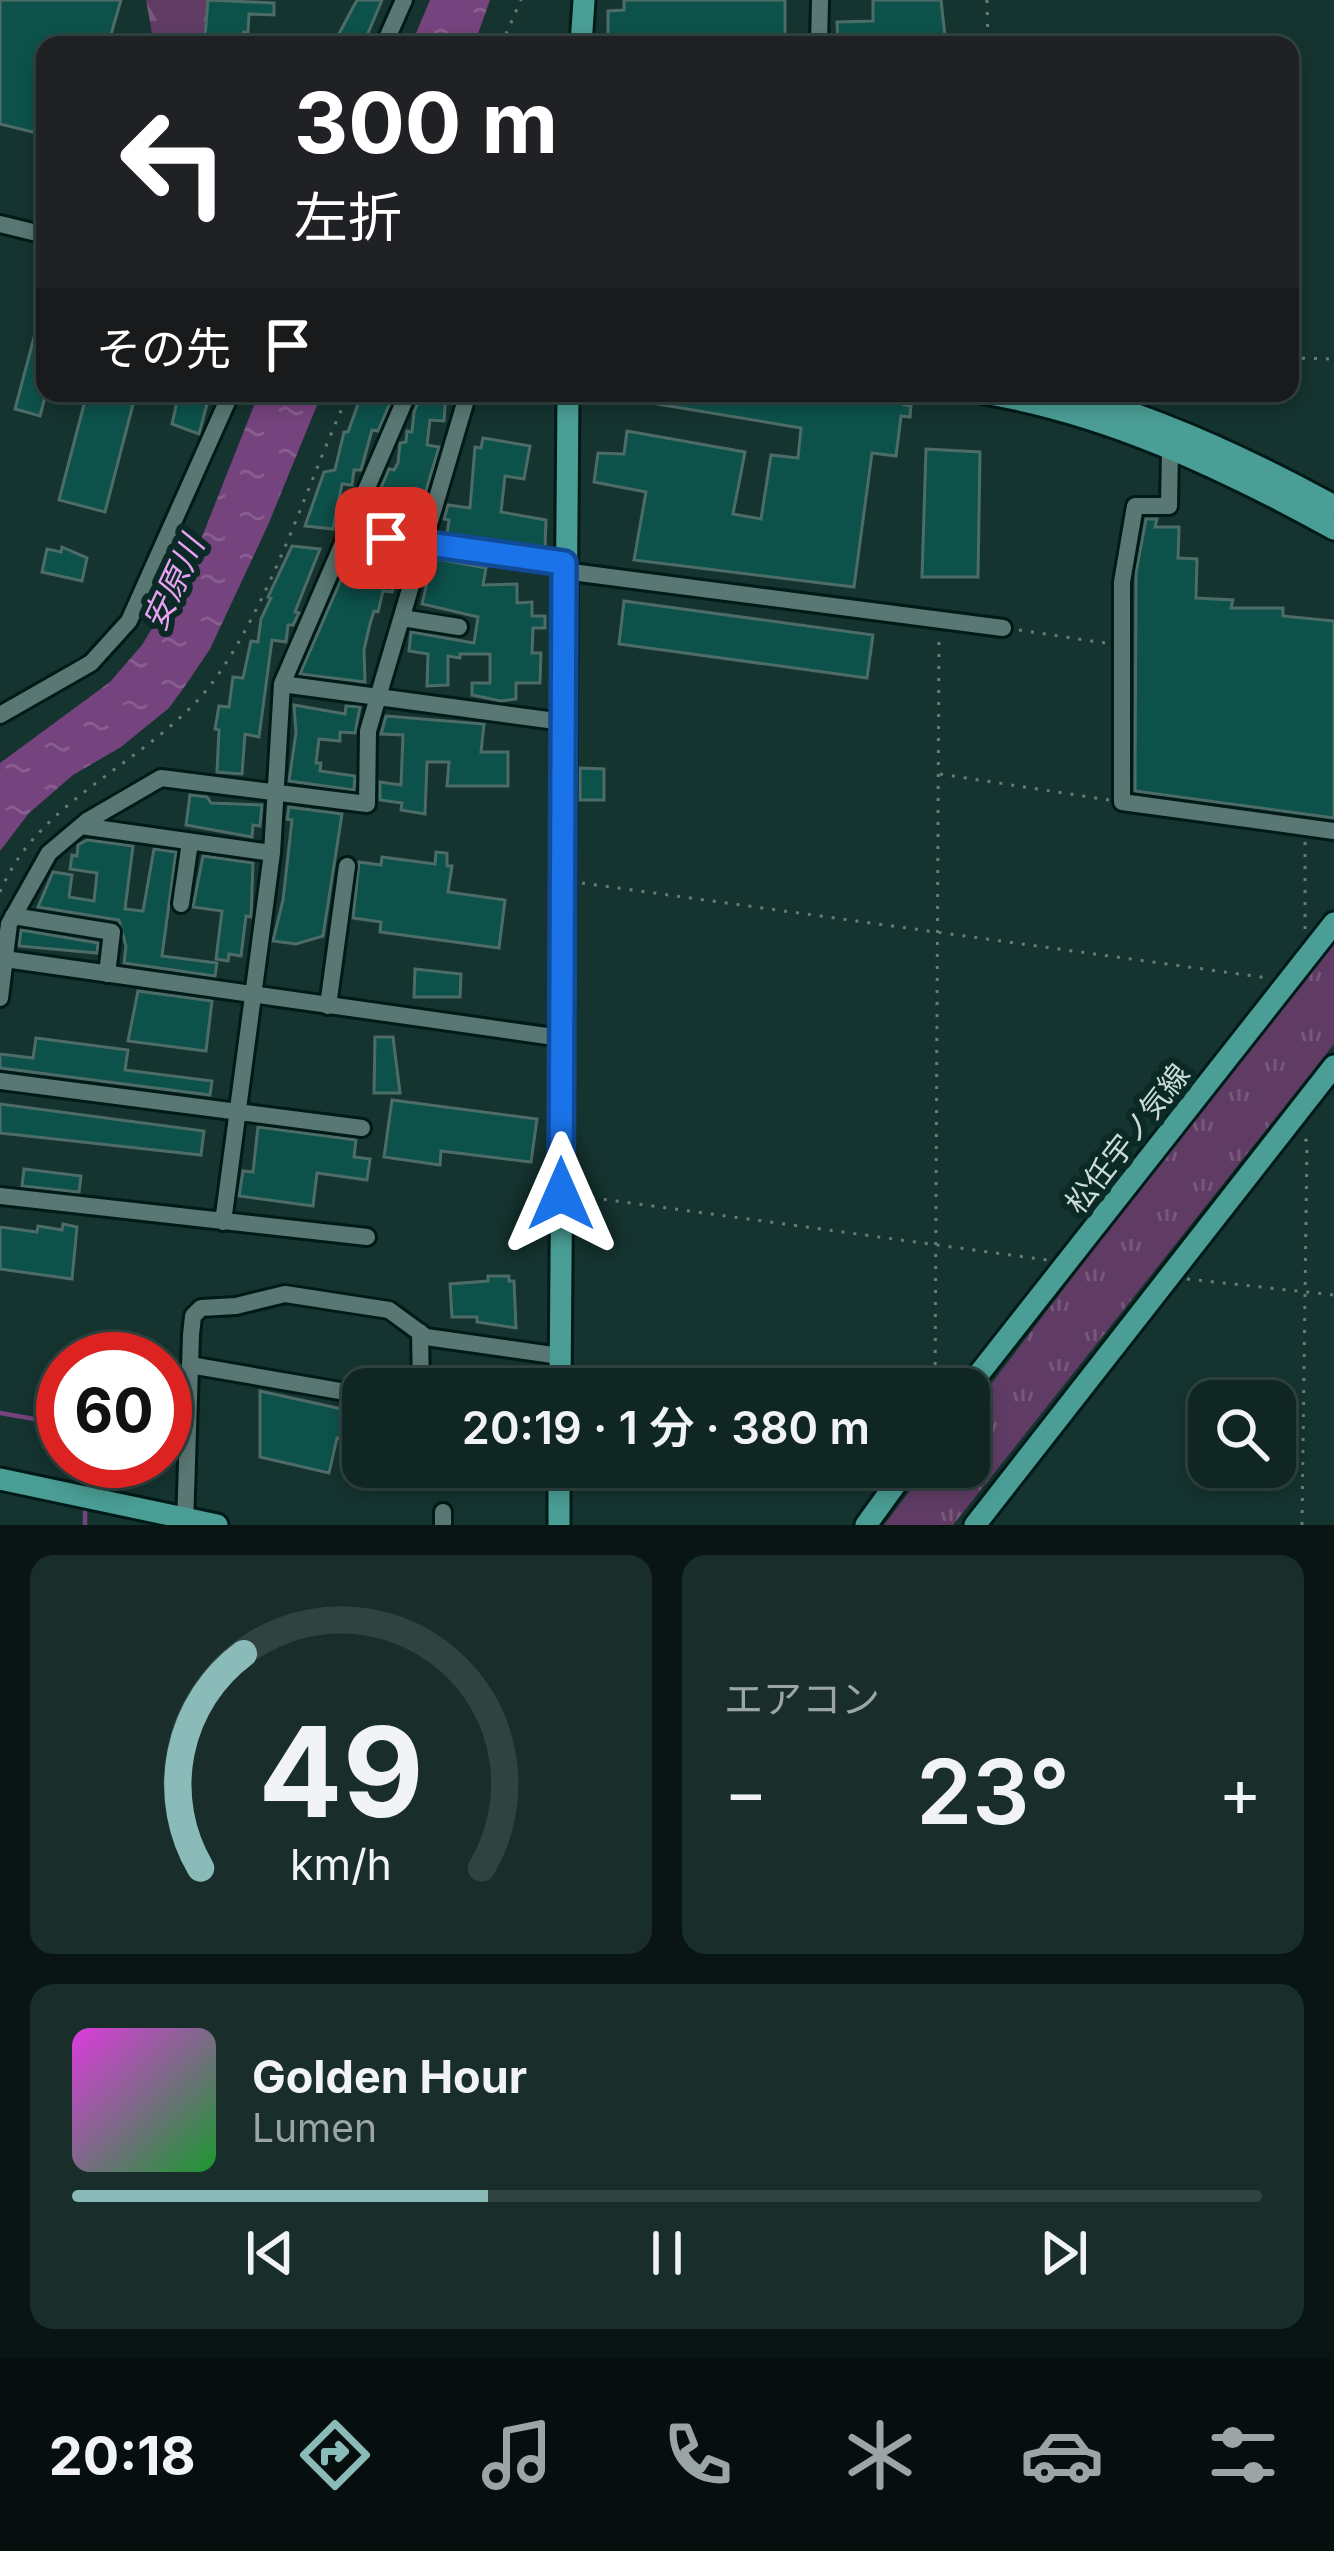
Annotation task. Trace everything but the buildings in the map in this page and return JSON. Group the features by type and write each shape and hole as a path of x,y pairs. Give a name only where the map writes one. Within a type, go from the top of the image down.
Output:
{"main road":[{"path":"574,0 577,36"},
{"path":"579,36 584,0"},
{"path":"560,1368 568,402"},
{"path":"1018,402 1102,424 1170,449 1334,529"},
{"path":"1092,402 1184,434 1334,506"},
{"name":"松任宇ノ気線","path":"984,1368 1327,932"},
{"path":"974,1525 1334,1066"},
{"path":"0,1479 217,1525"},
{"path":"559,1488 559,1525"},
{"path":"866,1525 893,1488"}],"street":[{"path":"388,36 404,0"},
{"path":"819,36 820,0"},
{"path":"0,224 36,233"},
{"path":"0,715 91,663 129,621 227,402"},
{"path":"223,1222 272,853 282,684 404,402"},
{"path":"0,998 13,916 49,853 80,826 161,778 367,804 368,731 466,402"},
{"path":"1170,449 1169,506 1135,506 1122,582 1122,802 1334,831"},
{"path":"348,533 1003,628"},
{"path":"402,617 459,627"},
{"path":"282,684 563,722"},
{"path":"80,826 272,853"},
{"path":"182,904 190,842"},
{"path":"328,1006 347,866"},
{"path":"13,916 112,932 107,974"},
{"path":"5,959 561,1038"},
{"path":"0,1081 362,1128"},
{"path":"0,1196 368,1238"},
{"path":"192,1332 193,1316 201,1308 236,1306 285,1294 389,1310 426,1337 560,1356"},
{"path":"420,1332 421,1368"},
{"path":"192,1365 342,1391"},
{"path":"186,1522 187,1488"}],"path":[{"path":"505,36 521,0"},
{"path":"987,0 988,36"},
{"path":"1299,358 1334,359"},
{"path":"0,892 27,844 64,808 172,728 217,676 255,610 345,402"},
{"path":"935,1368 939,618"},
{"path":"1003,628 1124,646"},
{"path":"938,774 1122,802"},
{"path":"1305,828 1306,931 1327,932"},
{"path":"562,881 1289,981"},
{"path":"1288,1125 1307,1141 1302,1525"},
{"path":"561,1194 1049,1260 1063,1270"},
{"path":"1168,1277 1334,1295"}],"green space":[{"path":"146,0 215,0 208,24 226,36 152,36"},
{"path":"1334,942 1334,1044 990,1478 990,1385"},
{"path":"912,1488 982,1488 953,1525 884,1525"}],"water":[{"path":"430,0 490,0 477,36 415,36"},
{"path":"255,402 318,402 210,649 169,708 121,747 73,775 29,813 0,851 0,763 110,682 142,645 192,562"}],"waterway":[{"path":"0,1413 36,1419"},
{"path":"85,1508 85,1525"}],"route":[{"path":"386,538 564,563 561,1194"}],"water label":[{"name":"安原川","path":"173,583"}]}
